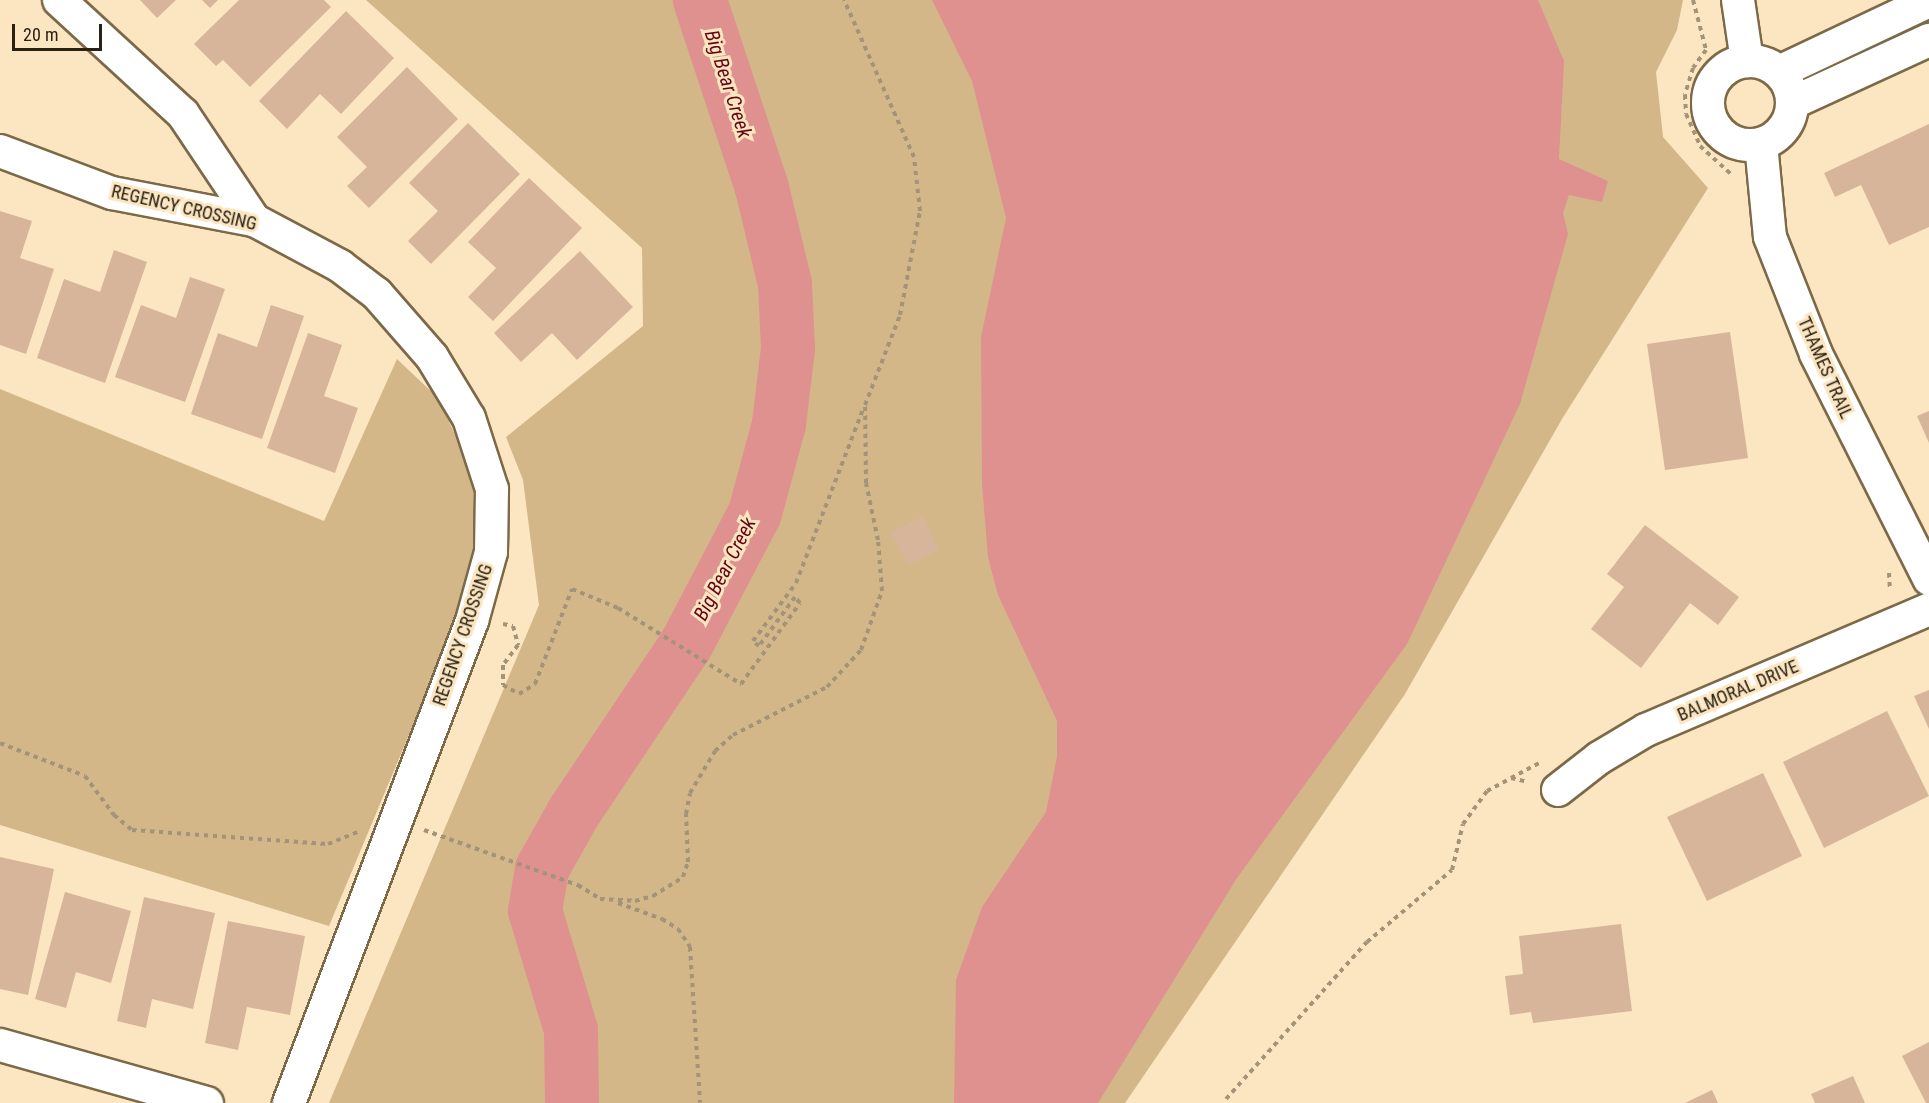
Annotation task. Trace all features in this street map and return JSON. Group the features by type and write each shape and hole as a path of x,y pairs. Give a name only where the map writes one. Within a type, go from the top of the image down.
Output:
{"street":[{"path":"59,0 183,114 254,220"},
{"path":"1738,0 1747,61"},
{"path":"1779,72 1929,1"},
{"path":"1792,103 1929,40"},
{"path":"1747,61 1779,72 1789,86 1792,103 1783,128 1761,144 1734,142 1722,134 1709,110 1713,83 1734,64 1747,61"},
{"name":"THAMES TRAIL","path":"1761,144 1770,237 1816,354 1929,579"},
{"name":"REGENCY CROSSING","path":"0,151 112,193 254,220 340,266 377,294 432,357 469,418 492,489 491,552 472,621 289,1103"},
{"name":"BALMORAL DRIVE","path":"1558,790 1599,758 1646,730 1929,609"},
{"path":"0,1045 207,1103"}],"path":[{"path":"472,621 513,626 518,645 503,664 503,686 519,694 535,684 572,588 618,608 741,684 800,603 795,597 759,646 753,641 796,583 900,315 920,211 914,157 844,0"},
{"path":"1693,0 1706,50 1693,68 1685,95 1686,114 1700,146 1735,178"},
{"path":"615,902 654,896 683,877 688,862 686,814 690,793 715,751 733,735 827,687 861,650 882,591 866,483 865,405"},
{"path":"1882,597 1893,590 1885,564"},
{"path":"0,743 85,776 114,815 132,830 149,834 328,844 370,828 395,824 503,857 662,919 678,928 690,947 700,1103"},
{"path":"1226,1099 1366,942 1452,870 1463,824 1487,792 1547,759"},
{"path":"1511,778 1558,790"}],"shaded area":[{"path":"366,0 1683,0 1677,30 1656,72 1663,137 1708,188 1562,419 1405,694 1125,1103 329,1103 539,605 523,480 506,437 643,326 642,248"},
{"path":"932,0 1538,0 1564,61 1559,159 1608,181 1602,202 1569,195 1563,213 1568,234 1520,404 1407,644 1237,878 1098,1103 954,1103 956,980 982,907 1046,812 1057,756 1057,721 998,595 988,557 982,484 981,337 1006,218 972,81"},
{"path":"397,359 438,398 476,480 472,584 329,926 0,825 0,389 324,521"}],"building":[{"path":"140,0 176,0 157,18"},
{"path":"202,0 218,0 210,8"},
{"path":"239,0 324,0 331,7 250,87 223,60 216,66 194,44"},
{"path":"346,11 394,58 341,114 320,94 287,129 259,101"},
{"path":"407,67 458,119 369,208 347,186 367,167 337,137"},
{"path":"468,123 520,174 431,264 408,241 438,211 409,183"},
{"path":"1929,124 1929,227 1889,245 1861,185 1835,197 1824,173"},
{"path":"529,178 582,228 493,321 468,297 496,268 468,242"},
{"path":"0,211 32,221 20,258 54,269 26,354 0,345"},
{"path":"114,250 147,262 105,383 37,358 64,279 100,292"},
{"path":"580,251 633,307 577,360 552,333 521,362 494,333"},
{"path":"190,277 225,289 185,402 115,377 141,305 176,318"},
{"path":"271,305 304,316 262,439 191,414 218,333 257,347"},
{"path":"1730,332 1748,458 1665,470 1647,344"},
{"path":"308,333 342,345 324,396 358,408 335,473 267,448"},
{"path":"1929,411 1929,443 1917,416"},
{"path":"923,516 939,550 908,565 891,532"},
{"path":"1645,525 1739,597 1718,625 1690,603 1641,668 1591,629 1624,587 1607,574"},
{"path":"1929,690 1929,729 1914,696"},
{"path":"1887,711 1929,796 1824,848 1783,762"},
{"path":"1763,773 1802,856 1707,901 1667,817"},
{"path":"0,857 54,869 28,995 0,989"},
{"path":"65,892 131,911 111,983 76,972 66,1008 35,999"},
{"path":"144,897 215,913 193,1009 152,999 146,1028 117,1021"},
{"path":"228,921 305,936 290,1015 247,1007 238,1050 205,1043"},
{"path":"1621,924 1632,1011 1533,1023 1531,1012 1510,1015 1505,976 1523,974 1519,936"},
{"path":"1929,1042 1929,1103 1926,1103 1902,1056"},
{"path":"1853,1076 1865,1103 1815,1103 1811,1094"},
{"path":"1712,1090 1718,1103 1685,1103"}],"waterway":[{"name":"Big Bear Creek","path":"572,1103 571,1030 535,911 542,869 574,812 686,645 755,513 779,424 788,348 785,284 762,188 700,0"}]}
